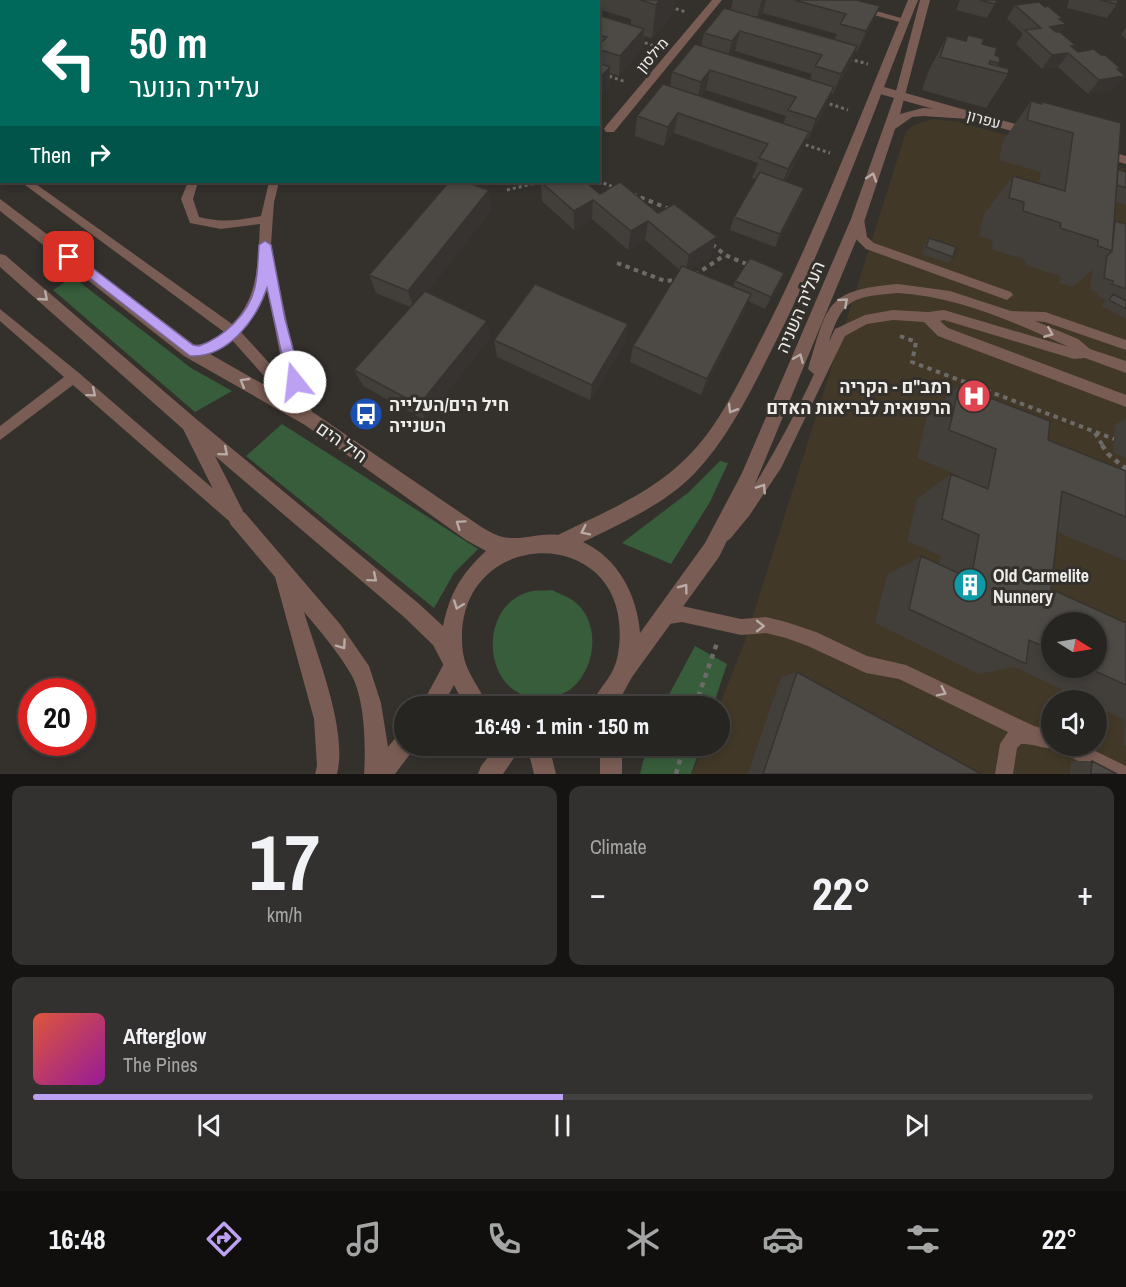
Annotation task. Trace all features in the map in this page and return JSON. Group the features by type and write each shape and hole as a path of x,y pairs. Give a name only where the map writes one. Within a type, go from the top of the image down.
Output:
{"street":[{"name":"מילסון","path":"610,129 717,0"},
{"path":"825,0 903,20"},
{"name":"העליה השניה","path":"559,544 638,505 686,470 713,440 744,389 797,285 913,0"},
{"name":"העליה השניה","path":"626,669 712,550 750,478 858,219 901,95 925,0"},
{"name":"עפרון","path":"877,89 1047,137"},
{"path":"888,128 909,114 923,112 969,115"},
{"path":"1081,147 1126,160"},
{"name":"חיל הים","path":"0,204 190,351 311,420 473,532 494,544 512,548"},
{"path":"0,259 189,423 411,610 440,638 468,696"},
{"path":"189,423 238,519 283,575 333,631 362,673 370,703 377,748 375,774"},
{"path":"437,696 454,664 450,635 457,606 470,580 489,561 512,548 535,542 559,544 578,550 596,561 611,576 622,595 629,617 631,640 626,669 611,696"},
{"path":"283,575 325,719 328,766 326,774"},
{"path":"381,774 395,756"},
{"path":"489,774 503,756"},
{"path":"540,756 545,774"},
{"path":"611,756 611,774"}],"lane":[{"path":"27,183 233,332 311,420"},
{"path":"193,183 188,199 194,220 207,225 228,226 266,219"},
{"path":"190,351 205,350 233,332 247,317 257,300 261,288 268,197 274,183"},
{"path":"858,219 862,239 870,246 1007,295"},
{"path":"265,245 290,369 311,420"},
{"path":"792,433 837,307 849,296 892,288 929,289 970,301 1073,343 1085,353 1126,367"},
{"path":"0,314 238,519"},
{"path":"712,550 750,506 792,433 840,333 854,322 895,315 929,319 944,315 1074,354 1085,353"},
{"path":"1003,315 1045,317 1126,345"},
{"path":"929,319 943,332 1126,401"},
{"path":"0,434 74,377"},
{"path":"662,618 671,614 682,614 741,627 766,625 810,638 866,664 900,671 1041,737"},
{"path":"1004,774 1009,744 1017,735 1032,734"},
{"path":"1087,756 1122,774"}],"path":[{"path":"669,7 703,17"},
{"path":"631,38 674,52"},
{"path":"839,56 884,69"},
{"path":"600,73 644,88"},
{"path":"815,99 865,116"},
{"path":"791,139 848,159"},
{"path":"507,190 536,183"},
{"path":"600,183 618,189"},
{"path":"628,192 668,207 676,214"},
{"path":"709,242 725,255 756,268"},
{"path":"617,263 665,280 688,279 725,255"},
{"path":"898,336 916,342 912,362 1114,439"},
{"path":"1094,431 1108,454 1126,469"},
{"path":"698,696 724,623"},
{"path":"676,774 681,756"}],"shaded area":[{"name":"רמב\"ם - הקריה הרפואית לבריאות האדם","path":"932,119 959,122 1126,169 1126,774 692,774 700,756 730,756 730,696 723,696 744,644 906,132 914,125"}],"green space":[{"path":"73,277 191,368 232,391 195,412 53,290"},
{"path":"282,424 478,549 454,573 434,608 246,456"},
{"path":"720,461 728,463 710,502 671,564 622,543 689,492"},
{"path":"552,590 569,598 586,615 590,626 592,649 585,672 574,686 557,696 522,694 507,684 497,668 493,649 494,630 501,613 514,599 533,591"},
{"path":"695,646 727,664 716,696 668,696"},
{"path":"644,756 697,756 691,774 640,774"}],"building":[{"path":"640,0 660,0 656,5"},
{"path":"794,0 856,0 880,6 866,31 840,24 846,14"},
{"path":"980,0 997,0 995,4"},
{"path":"1100,0 1118,0 1117,4"},
{"path":"1039,2 1045,7 1048,6 1063,19 1059,19 1066,24 1050,27 1075,45 1071,46 1078,52 1094,49 1101,55 1105,55 1121,69 1117,69 1125,76 1099,80 1068,53 1052,55 1025,30 1041,28 1015,5"},
{"path":"724,8 857,46 841,74 815,66 822,55 740,31 732,41 704,33"},
{"path":"600,16 644,29 620,56 600,50 600,44 607,37 600,35"},
{"path":"968,35 984,39 982,44 997,48 995,55 1000,57 999,63 990,61 989,64 1009,69 1008,74 940,57 947,36 966,41"},
{"path":"695,44 834,87 816,119 788,110 796,97 710,70 701,82 672,72"},
{"path":"600,64 610,67 600,78"},
{"path":"663,84 809,132 788,169 759,158 768,144 678,113 668,127 637,116"},
{"path":"1031,101 1042,104 1043,102 1121,123 1112,251 1098,246 1098,240 1060,228 1061,223 1023,211 1024,202 1009,198 1013,176 1065,191 1073,133 1027,120"},
{"path":"1118,169 1126,172 1126,188 1117,185"},
{"path":"760,172 804,188 780,234 734,217"},
{"path":"620,182 658,213 674,204 717,237 689,255 648,221 631,231 593,200 574,211 542,183 587,183 600,194"},
{"path":"448,183 467,183 489,190 408,291 369,275"},
{"path":"1115,221 1126,224 1126,289 1104,278 1107,256 1112,251"},
{"path":"929,238 956,247 953,257 926,247"},
{"path":"750,258 784,273 771,297 735,281"},
{"path":"682,266 751,294 707,379 633,346"},
{"path":"535,284 628,324 592,385 494,340"},
{"path":"425,291 487,321 419,405 354,370"},
{"path":"1113,294 1126,301 1126,309 1109,300"},
{"path":"959,386 1050,421 1048,440 1126,471 1126,517 1062,491 1051,589 1102,612 1041,612 1041,645 1029,640 1026,664 909,609 921,556 971,579 979,535 942,519 951,474 988,489 996,449 949,430"},
{"path":"1107,614 1126,623 1126,685 1107,676"},
{"path":"797,672 981,774 763,774"},
{"path":"1092,761 1117,774 1091,774"}],"place":[{"name":"רמב\"ם - הקריה הרפואית לבריאות האדם","path":"974,396"},
{"name":"חיל הים/העלייה השנייה","path":"366,414"},
{"name":"Old Carmelite Nunnery","path":"970,585"}],"route":[{"path":"69,257 190,351 199,351 222,341 254,308 261,288 265,245 279,319 295,382"}]}
